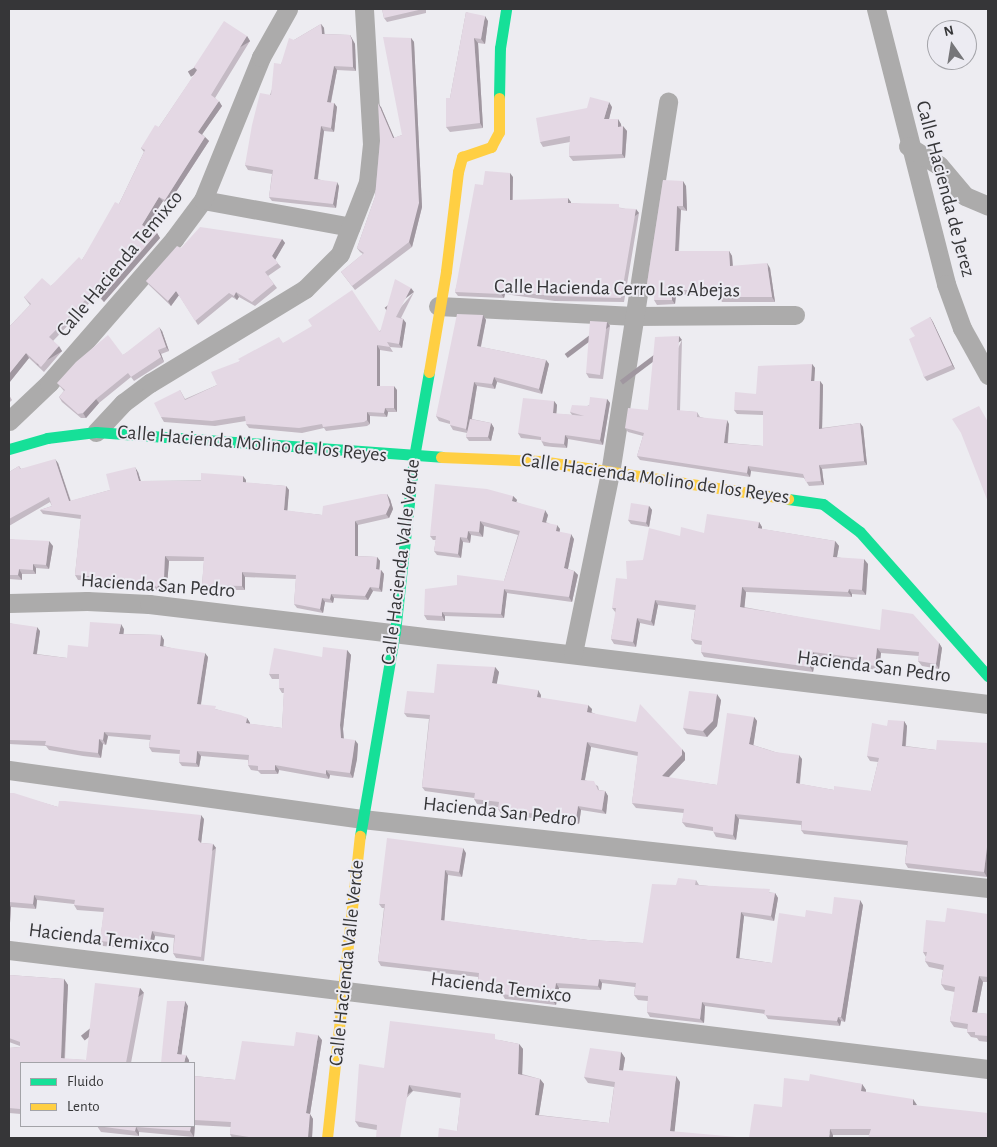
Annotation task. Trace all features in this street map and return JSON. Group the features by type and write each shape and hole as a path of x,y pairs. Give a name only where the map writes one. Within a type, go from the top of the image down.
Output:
{"street":[{"name":"Calle Hacienda Temixco","path":"9,421 49,383 174,239 203,200 261,58 288,9"},
{"path":"96,432 123,403 150,383 306,289 340,254 368,182 372,144 364,9"},
{"name":"Calle Hacienda Valle Verde","path":"327,1138 345,992 362,819 395,632 414,457 462,157 491,147 499,132 500,48 506,9"},
{"name":"Calle Hacienda de Jerez","path":"876,9 908,146 946,284 962,328 988,375"},
{"path":"573,653 610,473 668,101"},
{"path":"908,146 938,165 965,196 988,206"},
{"path":"203,200 351,227"},
{"name":"Calle Hacienda Cerro Las Abejas","path":"438,306 634,316 795,315"},
{"name":"Calle Hacienda Molino de los Reyes","path":"9,449 47,438 96,432 414,457 507,458 823,504 860,532 988,676"},
{"name":"Hacienda San Pedro","path":"9,603 87,601 149,604 573,653 988,704"},
{"name":"Hacienda San Pedro","path":"9,770 362,819 988,888"},
{"name":"Hacienda Temixco","path":"9,950 988,1069"}],"building":[{"path":"382,9 423,9 384,18"},
{"path":"466,12 485,16 481,39 474,38 480,123 446,127 446,98 450,98"},
{"path":"224,21 247,36 211,95 219,101 198,132 205,137 165,200 159,197 142,225 157,233 101,298 94,291 49,337 59,346 41,367 26,353 9,374 9,327 31,304 24,297 42,278 51,286 79,257 82,260 115,202 119,204 145,150 141,148 155,125 159,127 197,70 194,67"},
{"path":"321,24 322,34 350,35 352,40 353,67 334,66 327,102 334,103 331,128 321,126 314,179 337,182 333,204 269,197 273,170 245,165 260,93 271,95 274,63 281,64 289,38 294,40"},
{"path":"383,37 411,38 419,203 409,242 352,286 341,272 364,253 357,248 375,197 380,141 378,103 393,138 402,135"},
{"path":"590,97 609,102 604,119 618,119 618,127 623,126 622,154 569,156 570,136 540,142 536,118 587,108"},
{"path":"485,171 510,173 510,200 568,198 568,203 619,204 619,208 636,209 621,298 552,296 502,290 501,294 455,292 475,184 483,185"},
{"path":"663,180 683,181 683,206 677,206 675,251 729,251 730,266 767,263 772,297 719,297 719,290 672,290 672,300 654,300 654,290 646,290"},
{"path":"200,227 282,239 272,256 278,263 265,272 274,284 252,302 236,292 234,296 229,293 195,321 176,291 168,301 146,281 177,246 181,248"},
{"path":"395,279 411,288 396,317 403,319 399,344 387,342 390,347 377,345 377,386 394,386 394,408 385,408 384,413 367,412 367,420 364,422 323,427 322,424 299,428 246,424 245,416 212,421 161,417 154,403 180,390 185,400 217,385 211,372 240,361 238,359 279,337 283,343 312,326 308,320 352,290 380,332"},
{"path":"457,314 483,315 477,346 546,360 539,389 494,377 492,384 474,382 466,429 450,425 450,421 436,416"},
{"path":"930,317 952,365 924,377 909,339 915,336 910,328"},
{"path":"590,321 607,322 600,375 586,373"},
{"path":"159,327 166,347 158,350 161,357 131,377 128,373 96,399 83,413 78,414 59,397 65,390 57,383 76,362 108,335 123,355"},
{"path":"679,336 677,410 697,412 697,417 727,420 724,443 763,446 763,411 734,410 735,392 756,394 758,366 812,364 811,381 820,381 819,429 860,423 864,461 819,465 821,481 806,482 803,474 748,466 747,473 637,456 644,433 625,428 628,408 648,410 655,337"},
{"path":"590,397 607,399 600,440 565,435 564,444 550,443 541,441 541,437 518,433 523,398 554,401 553,413 584,416 570,412 572,405 589,406"},
{"path":"979,406 988,422 988,502 961,433 952,419"},
{"path":"470,419 491,423 488,437 466,437"},
{"path":"55,459 69,501 110,490 106,474 135,467 139,481 201,481 201,473 243,476 243,482 286,486 284,510 322,515 323,506 387,494 390,505 386,514 355,521 355,556 377,557 376,569 381,570 379,588 370,587 365,596 331,594 330,599 322,598 320,609 294,604 296,575 242,572 242,586 202,585 204,557 165,556 164,580 157,587 144,581 120,580 119,584 100,584 100,577 75,575 81,515 40,510 52,506 49,497 9,519 9,472 19,466 20,469"},
{"path":"435,484 487,489 513,496 512,501 545,510 542,522 557,525 556,531 571,534 564,568 574,571 569,597 504,589 501,614 442,612 442,616 424,615 425,589 457,585 457,575 504,581 520,531 480,521 479,532 468,531 467,538 460,537 458,554 434,551 436,536 430,536"},
{"path":"631,503 649,506 646,523 628,520"},
{"path":"707,514 759,522 758,528 835,541 833,557 864,559 862,590 849,589 848,592 742,587 740,607 880,630 882,609 913,614 939,643 936,664 918,661 919,652 877,648 875,666 859,663 859,658 813,652 810,667 701,652 702,641 691,639 696,605 655,600 651,621 637,618 633,642 611,639 616,608 612,608 616,578 627,579 626,561 643,560 649,528 680,536 681,527 704,533"},
{"path":"9,539 49,541 46,565 33,564 33,570 19,569 18,575 9,575"},
{"path":"90,622 121,624 119,634 161,635 160,646 205,653 197,704 216,706 215,709 241,715 247,718 246,723 282,728 284,688 279,688 279,674 269,674 274,648 322,657 323,647 347,650 340,725 341,738 355,740 350,773 326,770 326,774 275,765 275,770 258,770 258,766 248,765 249,755 197,751 196,763 179,762 180,750 149,747 151,735 104,732 103,740 99,739 98,753 45,745 46,741 9,740 9,623 37,627 33,654 67,658 68,645 88,647"},
{"path":"437,664 495,667 492,683 538,690 537,697 588,705 587,712 636,722 640,704 682,749 682,755 662,776 717,785 727,713 754,717 749,744 775,752 799,755 796,783 834,790 834,786 871,791 879,758 867,756 872,723 887,726 888,720 904,721 902,746 936,750 937,740 988,743 988,847 984,872 905,863 908,841 801,830 802,821 735,814 733,835 713,832 713,827 682,822 684,809 632,803 638,752 587,742 581,780 594,781 598,790 605,791 602,810 578,806 576,819 498,809 499,802 474,799 475,793 422,787 430,715 404,713 407,691 434,693"},
{"path":"689,691 717,694 713,721 703,731 683,728"},
{"path":"9,793 58,807 59,801 65,801 201,815 198,840 201,843 213,844 201,957 173,953 175,935 152,931 149,946 100,941 104,908 74,905 75,900 34,895 33,904 9,902"},
{"path":"387,838 463,848 459,872 445,870 441,920 588,940 643,943 652,884 676,885 678,878 696,880 695,885 770,889 769,893 775,893 771,916 741,912 736,958 772,963 779,913 805,917 806,910 832,914 834,897 860,900 841,1017 838,1017 837,1021 764,1015 765,1010 702,1002 700,1019 647,1012 648,996 634,995 636,983 599,979 598,986 556,983 553,1001 502,994 503,984 478,982 479,973 378,961 385,904 379,904"},
{"path":"947,908 988,914 988,977 979,976 972,1012 988,1014 988,1036 967,1032 968,1024 950,1021 955,987 941,984 944,965 925,961 927,952 923,952 926,920 945,922"},
{"path":"9,975 64,979 61,1058 86,1060 95,983 140,988 126,1062 20,1062 20,1109 9,1108 9,1048 20,1047 20,1042 9,1038"},
{"path":"167,1001 185,1001 177,1054 186,1055 184,1062 161,1062"},
{"path":"390,1021 495,1034 495,1039 519,1044 518,1074 540,1079 535,1115 609,1123 615,1082 584,1077 590,1048 621,1052 619,1070 676,1076 670,1131 748,1138 438,1138 439,1128 457,1131 461,1093 409,1085 400,1138 376,1138 377,1125 355,1121 359,1064 384,1068"},
{"path":"296,1032 318,1035 306,1113 310,1114 308,1138 255,1138 230,1134 231,1122 195,1120 195,1076 235,1080 242,1041 294,1046"},
{"path":"810,1074 862,1084 861,1091 913,1099 913,1105 988,1113 988,1138 868,1138 871,1129 830,1129 829,1138 749,1138 754,1104 782,1107 784,1078 809,1081"},
{"path":"105,1127 136,1127 135,1131"},
{"path":"136,1127 191,1127 190,1131"}],"traffic: fast":[{"path":"499,98 500,48 506,9"},
{"path":"360,836 395,632 414,457 429,372"},
{"path":"9,449 47,438 96,432 441,457"},
{"path":"788,499 823,504 860,532 988,676"}],"traffic: slow":[{"path":"429,372 446,271 458,172 462,157 491,147 499,132 499,98"},
{"path":"441,457 541,461 788,499"},
{"path":"327,1138 360,836"}]}
